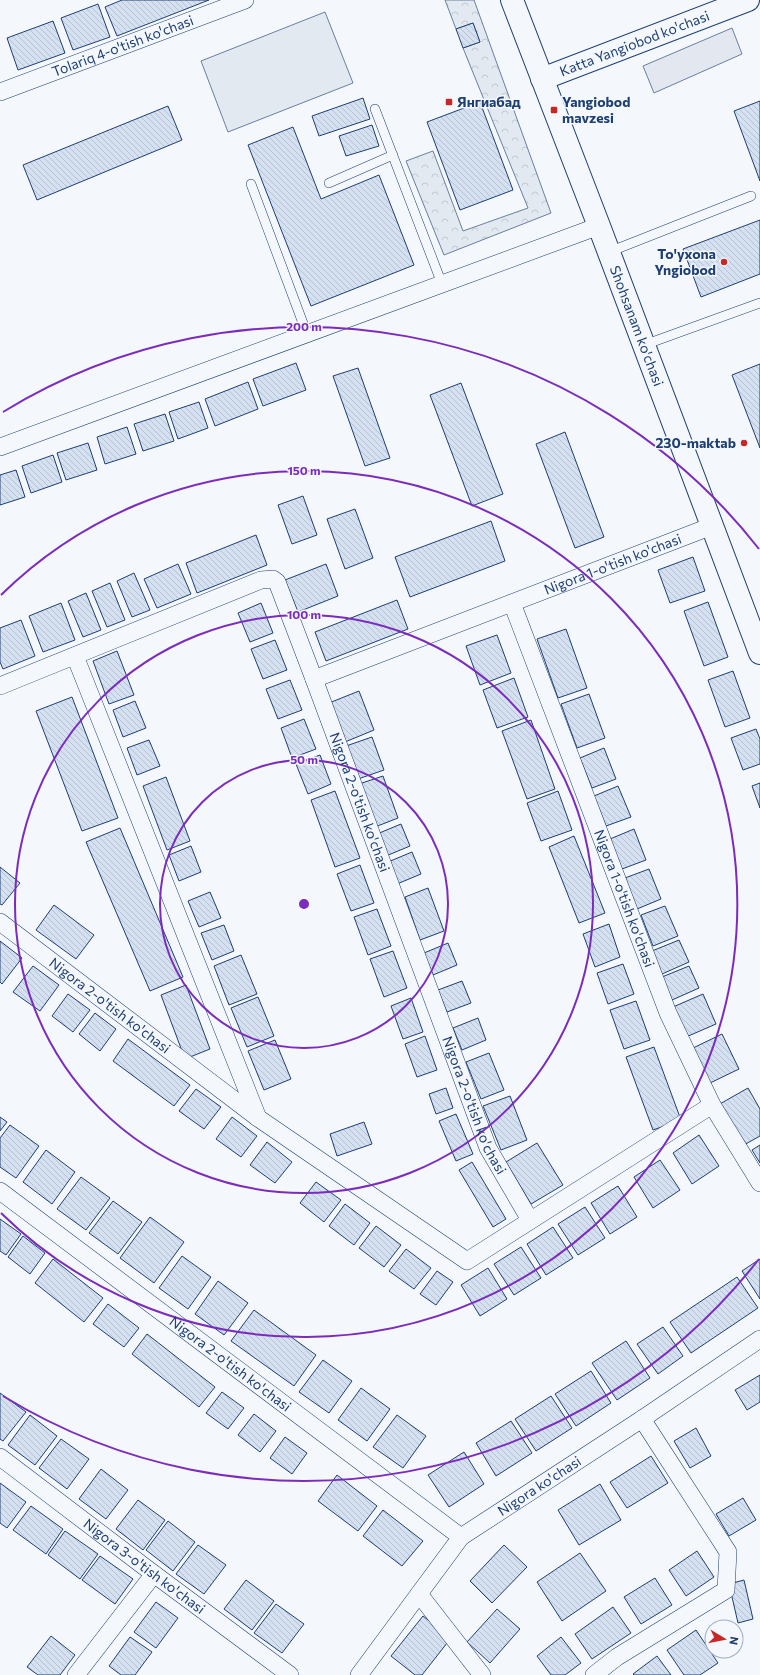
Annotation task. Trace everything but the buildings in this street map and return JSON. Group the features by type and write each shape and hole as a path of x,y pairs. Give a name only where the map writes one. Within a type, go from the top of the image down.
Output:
{"street":[{"name":"Tolariq 4-o'tish ko'chasi","path":"0,92 245,0"},
{"name":"Shohsanam ko'chasi","path":"512,0 712,526 758,642"},
{"name":"Katta Yangiobod ko'chasi","path":"542,78 748,0"},
{"path":"1,445 599,226"},
{"name":"Nigora 1-o'tish ko'chasi","path":"314,679 712,526"},
{"name":"Nigora 2-o'tish ko'chasi","path":"0,686 261,580 273,578 277,582 488,1148 530,1220"},
{"name":"Nigora 1-o'tish ko'chasi","path":"512,603 668,1013 712,1105 760,1183"},
{"path":"75,656 258,1118"},
{"name":"Nigora 2-o'tish ko'chasi","path":"0,922 258,1118 467,1260 712,1105"},
{"name":"Nigora 2-o'tish ko'chasi","path":"0,1191 461,1537"},
{"name":"Nigora ko'chasi","path":"359,1675 461,1537 642,1419 760,1338"},
{"path":"594,1675 616,1657 726,1590 728,1552 642,1419"},
{"name":"Nigora 3-o'tish ko'chasi","path":"0,1457 290,1675"},
{"path":"76,1675 154,1574"},
{"path":"419,1594 482,1675"}],"lane":[{"path":"375,108 442,284"},
{"path":"329,183 393,155"},
{"path":"251,184 307,334"},
{"path":"609,252 750,196"},
{"path":"644,345 760,303"}],"green space":[{"path":"445,0 474,0 551,213 444,255 406,161 433,151 463,231 528,208 463,48 480,42 473,23 456,29"},
{"path":"325,12 353,83 228,132 201,61"}],"shaded area":[{"path":"732,28 742,54 654,93 643,66"}],"place":[{"name":"Янгиабад","path":"449,102"},
{"name":"Yangiobod mavzesi","path":"554,110"},
{"name":"To'yxona Yngiobod","path":"724,262"},
{"name":"230-maktab","path":"744,443"}]}
